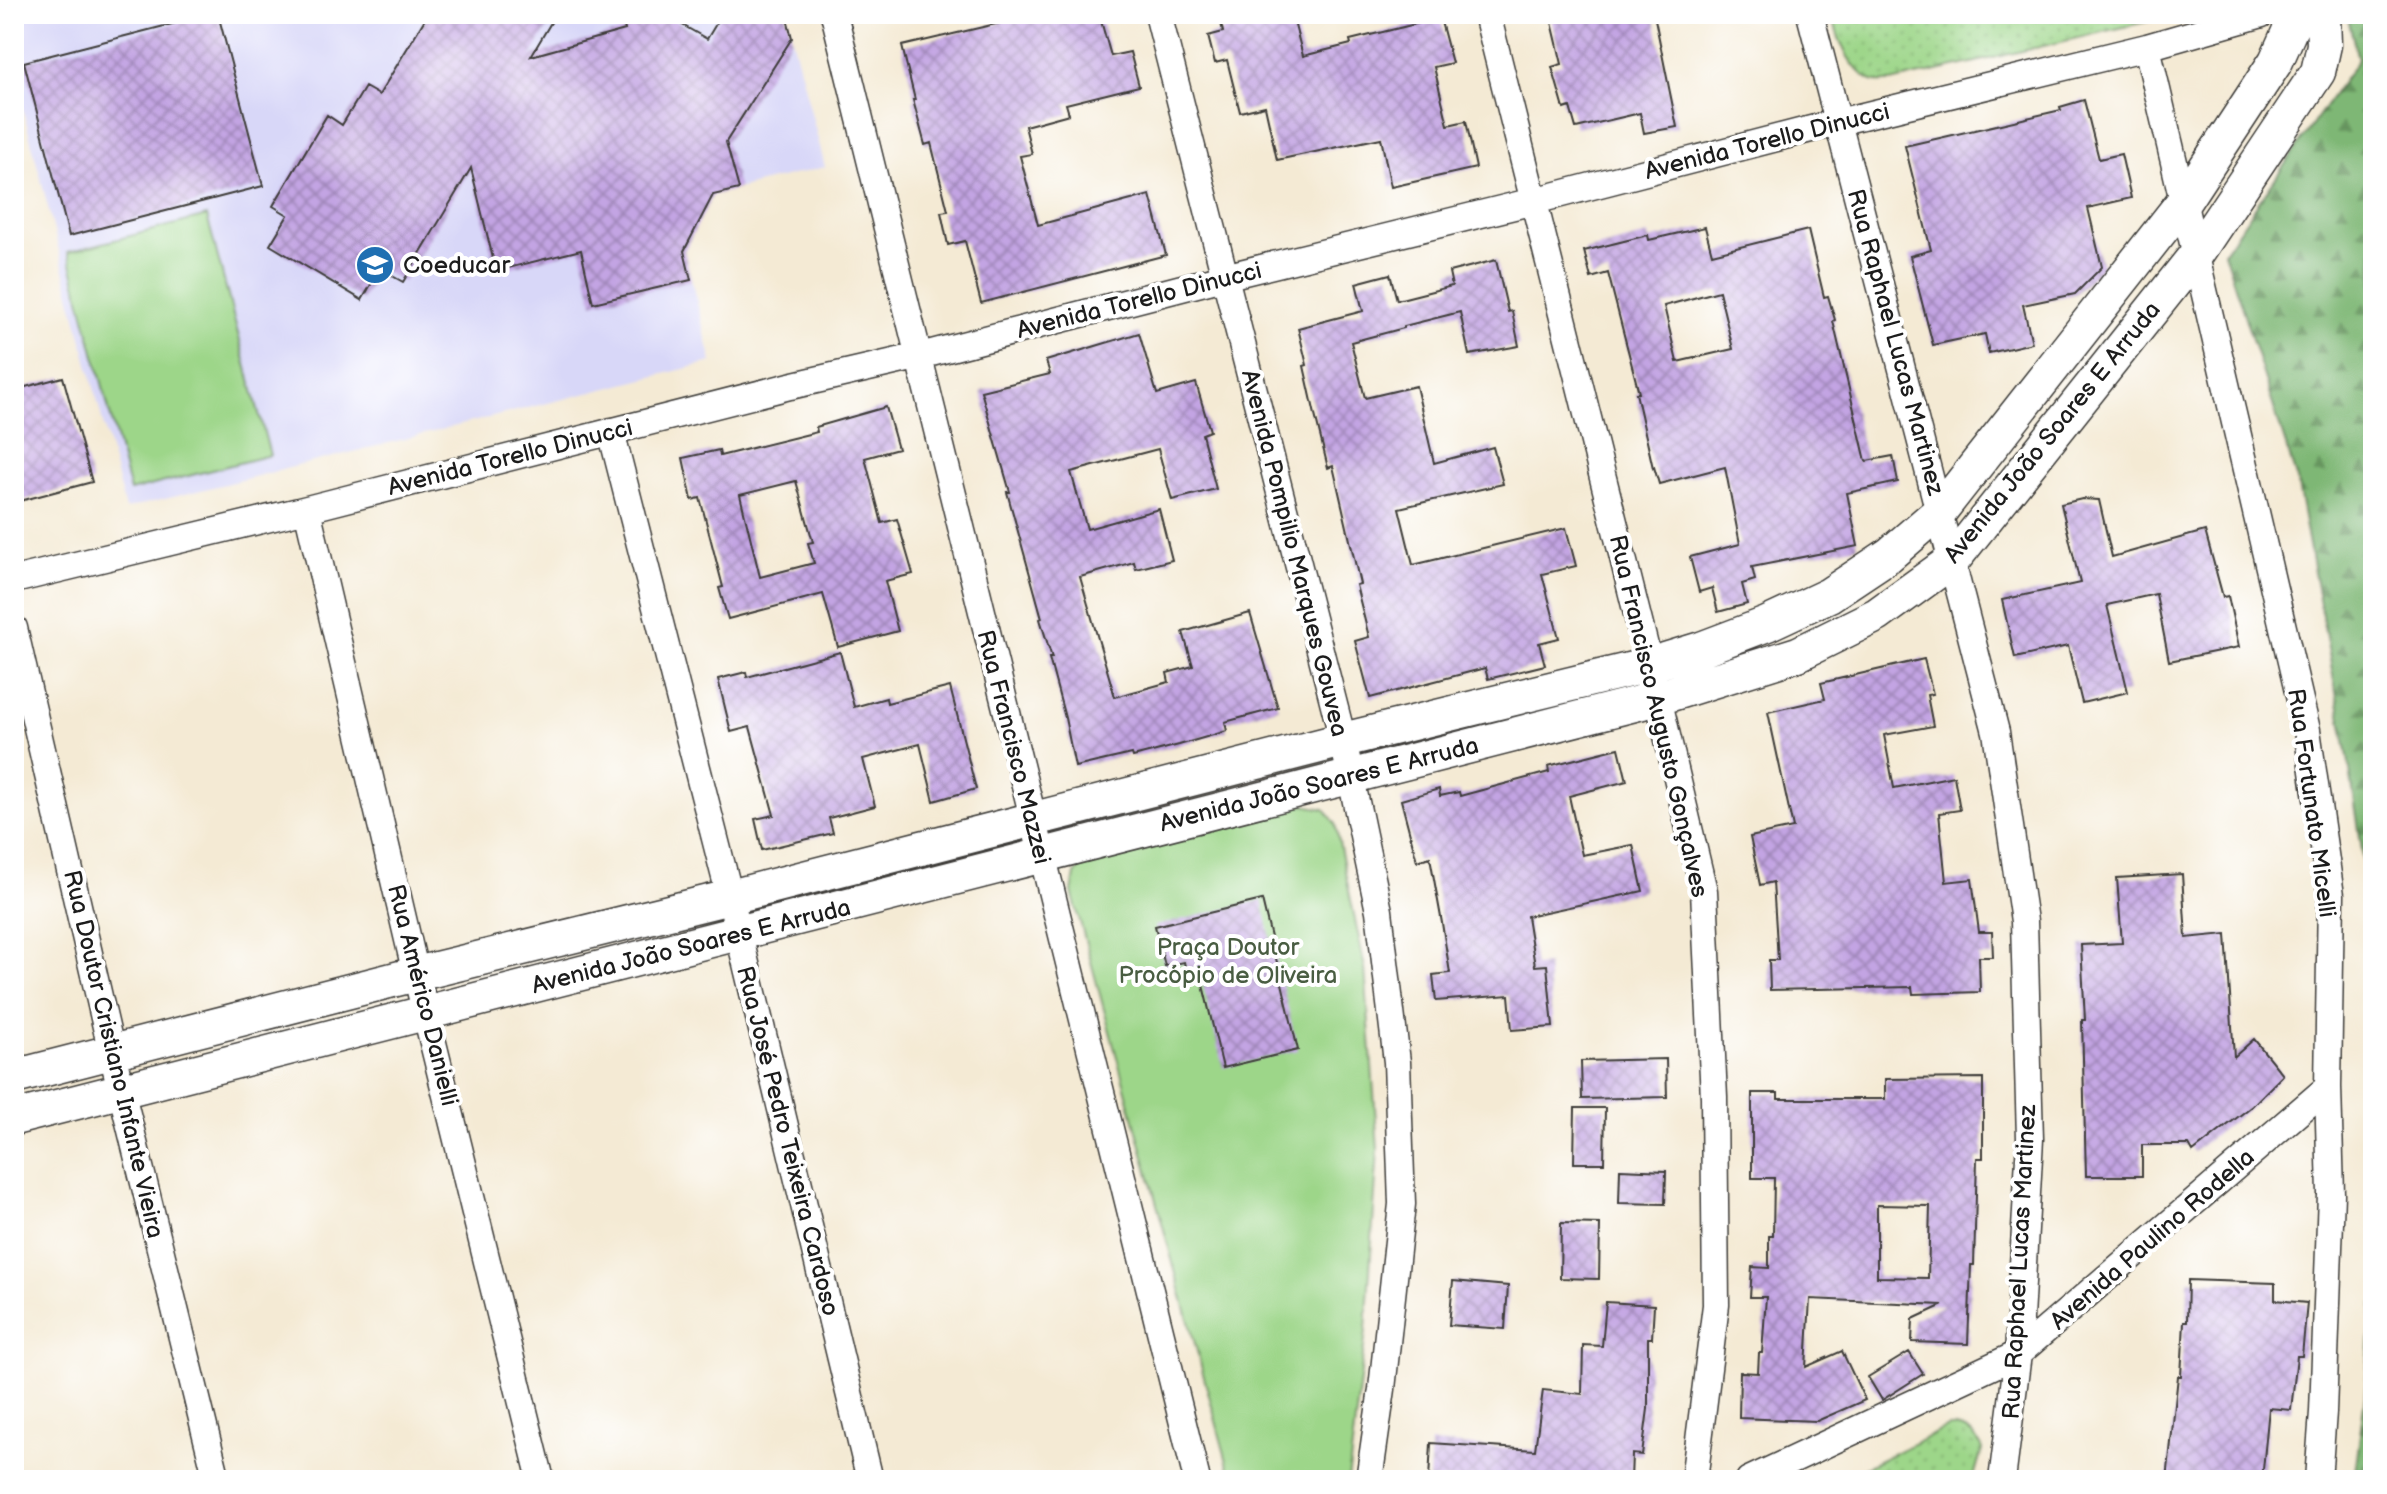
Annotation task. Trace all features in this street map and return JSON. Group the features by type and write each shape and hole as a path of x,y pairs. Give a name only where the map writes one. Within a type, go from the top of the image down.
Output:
{"street":[{"name":"Rua Francisco Mazzei","path":"834,14 916,357 1145,1261 1197,1480"},
{"name":"Avenida Pompilio Marques Gouvea","path":"1158,14 1343,740 1379,911 1397,1062 1402,1204 1369,1480"},
{"name":"Rua Francisco Augusto Gonçalves","path":"1487,14 1704,891 1714,1097 1716,1305 1694,1480"},
{"name":"Rua Raphael Lucas Martinez","path":"1810,14 1996,732 2024,921 2030,1139 2018,1354 2002,1480"},
{"name":"Avenida Torello Dinucci","path":"14,580 916,357 1838,122 2147,47 2262,14"},
{"name":"Avenida João Soares E Arruda","path":"14,1077 1649,665 1767,624 1829,595 1889,555 1940,511 2184,201 2276,61 2297,14"},
{"name":"Avenida João Soares E Arruda","path":"14,1118 1658,698 1798,654 1877,615 1953,560 2195,256 2318,72 2324,45 2323,14"},
{"name":"Rua Fortunato Micelli","path":"2147,47 2307,730 2331,895 2328,1087 2331,1194 2318,1480"},
{"name":"Rua José Pedro Teixeira Cardoso","path":"611,431 730,897 870,1480"},
{"name":"Rua Américo Danielli","path":"307,509 416,974 541,1480"},
{"name":"Rua Doutor Cristiano Infante Vieira","path":"14,628 112,1053 217,1480"},
{"name":"Avenida Paulino Rodella","path":"1749,1480 2018,1354 2328,1087"}],"shaded area":[{"name":"Coeducar","path":"14,14 786,14 825,167 712,195 684,251 712,362 125,509 14,74"}],"green space":[{"path":"1832,14 2179,14 1881,82 1864,76 1851,61 1837,33"},
{"path":"2347,14 2373,14 2373,923 2348,757 2297,480 2224,252 2358,59"},
{"path":"207,216 270,455 130,491 68,252"},
{"name":"Praça Doutor Procópio de Oliveira","path":"1304,805 1325,809 1335,823 1365,968 1378,1149 1366,1330 1348,1480 1232,1480 1072,892 1075,875 1085,860"},
{"path":"2373,1302 2373,1480 2354,1480 2365,1397"},
{"path":"1948,1427 1965,1430 1980,1444 1982,1450 1973,1480 1839,1480"}],"building":[{"path":"218,14 263,186 69,236 24,62"},
{"path":"428,14 556,14 531,56 625,30 621,14 663,14 707,39 722,14 786,14 792,38 726,142 739,189 713,195 684,251 691,280 593,303 581,250 496,271 471,168 403,282 380,269 362,300 270,245 288,215 273,206 327,115 342,125 365,87 379,95"},
{"path":"998,14 1099,14 1111,56 1130,52 1139,86 1066,104 1069,114 1025,126 1032,154 1020,156 1038,225 1150,195 1166,255 981,303 965,241 948,245 941,212 948,211 931,143 925,145 902,46 1000,23"},
{"path":"1219,14 1292,14 1303,56 1351,44 1350,40 1440,18 1452,63 1434,67 1448,125 1466,121 1476,168 1391,187 1381,138 1277,160 1265,106 1240,112 1227,60 1215,63 1208,36 1223,32"},
{"path":"1550,14 1654,14 1677,127 1644,133 1640,113 1576,128 1570,107 1564,109 1552,67 1562,64"},
{"path":"2084,100 2099,159 2121,154 2131,198 2088,208 2102,267 2075,294 2023,305 2032,343 1989,353 1985,334 1933,345 1910,256 1931,250 1905,146 2061,110 2060,107"},
{"path":"1705,227 1712,254 1808,230 1824,297 1828,296 1835,320 1866,461 1893,456 1898,482 1847,493 1858,546 1752,567 1755,580 1742,584 1747,604 1718,612 1712,588 1699,592 1690,557 1740,544 1725,467 1659,484 1608,273 1591,278 1584,251 1648,235 1649,240","holes":["1719,291 1733,349 1677,362 1664,306"]},
{"path":"1496,260 1519,346 1469,355 1460,312 1351,342 1365,398 1416,386 1434,463 1493,447 1503,484 1399,508 1413,565 1566,528 1576,566 1542,574 1559,638 1539,643 1545,665 1488,679 1485,668 1370,698 1355,641 1369,637 1356,585 1360,584 1333,466 1328,468 1315,415 1298,328 1363,311 1356,283 1390,274 1397,300 1452,286 1449,272"},
{"path":"1139,333 1157,394 1196,383 1210,431 1202,434 1216,489 1172,500 1158,449 1071,472 1087,529 1159,509 1172,560 1136,569 1134,562 1080,577 1115,697 1169,682 1167,673 1193,666 1183,632 1250,613 1278,708 1225,722 1227,731 1179,745 1075,767 1042,618 981,391 1050,374 1046,361"},
{"path":"63,377 92,482 20,501 14,480 14,390"},
{"path":"886,407 898,449 865,458 882,523 897,519 913,574 885,581 898,631 838,647 823,594 728,619 700,498 692,500 683,458 719,450 720,456 817,432 816,427","holes":["796,481 813,542 808,543 814,563 760,577 740,495"]},
{"path":"2082,499 2099,500 2112,557 2205,531 2223,597 2228,596 2239,647 2169,661 2156,594 2107,605 2128,692 2082,703 2068,646 2015,658 2002,600 2080,583 2061,504"},
{"path":"840,652 854,707 886,698 887,703 950,687 976,789 934,801 920,744 863,759 875,806 829,818 833,833 762,850 755,819 774,815 750,727 731,732 718,679 746,672 747,677"},
{"path":"1924,659 1933,694 1927,695 1933,726 1884,735 1894,788 1954,776 1960,810 1939,813 1946,882 1972,879 1979,932 1992,932 1993,957 1979,957 1980,992 1913,994 1912,987 1770,990 1769,960 1778,960 1773,882 1760,885 1750,837 1793,828 1768,712 1825,699 1821,683"},
{"path":"1619,748 1627,781 1569,796 1582,855 1633,845 1643,891 1527,916 1535,966 1547,965 1553,1027 1512,1030 1509,995 1436,1001 1433,975 1450,973 1442,923 1430,857 1417,861 1401,800 1439,789 1440,796 1459,792 1460,796 1549,772 1548,766"},
{"path":"2182,874 2186,938 2226,934 2234,1057 2254,1039 2283,1075 2252,1106 2193,1152 2189,1145 2142,1145 2142,1176 2086,1176 2081,945 2122,943 2117,878"},
{"path":"1262,900 1298,1050 1223,1068 1201,977 1188,980 1184,962 1165,966 1155,926"},
{"path":"1666,1059 1667,1097 1582,1099 1581,1061"},
{"path":"1983,1078 1983,1158 1977,1158 1968,1344 1912,1342 1913,1319 1943,1305 1810,1299 1806,1367 1842,1351 1865,1400 1817,1421 1739,1418 1740,1372 1758,1373 1759,1353 1762,1353 1766,1297 1750,1297 1752,1267 1769,1268 1769,1236 1773,1236 1774,1178 1752,1178 1752,1093 1778,1093 1778,1099 1885,1099 1885,1079","holes":["1877,1205 1930,1206 1928,1278 1877,1277"]},
{"path":"1575,1108 1605,1108 1604,1163 1574,1163"},
{"path":"1620,1169 1666,1171 1665,1204 1619,1203"},
{"path":"1561,1223 1600,1224 1599,1279 1560,1278"},
{"path":"2188,1280 2275,1283 2275,1300 2307,1303 2302,1356 2297,1356 2291,1410 2269,1408 2262,1480 2167,1480 2178,1376 2181,1376 2184,1322 2187,1322"},
{"path":"1453,1281 1508,1286 1505,1329 1449,1325"},
{"path":"1606,1302 1654,1305 1652,1338 1648,1338 1648,1409 1642,1455 1632,1454 1631,1480 1429,1480 1431,1443 1535,1450 1543,1390 1582,1394 1583,1345 1602,1346"},
{"path":"1909,1352 1923,1374 1882,1400 1868,1377"}],"place":[{"name":"Coeducar","path":"375,265"}]}
